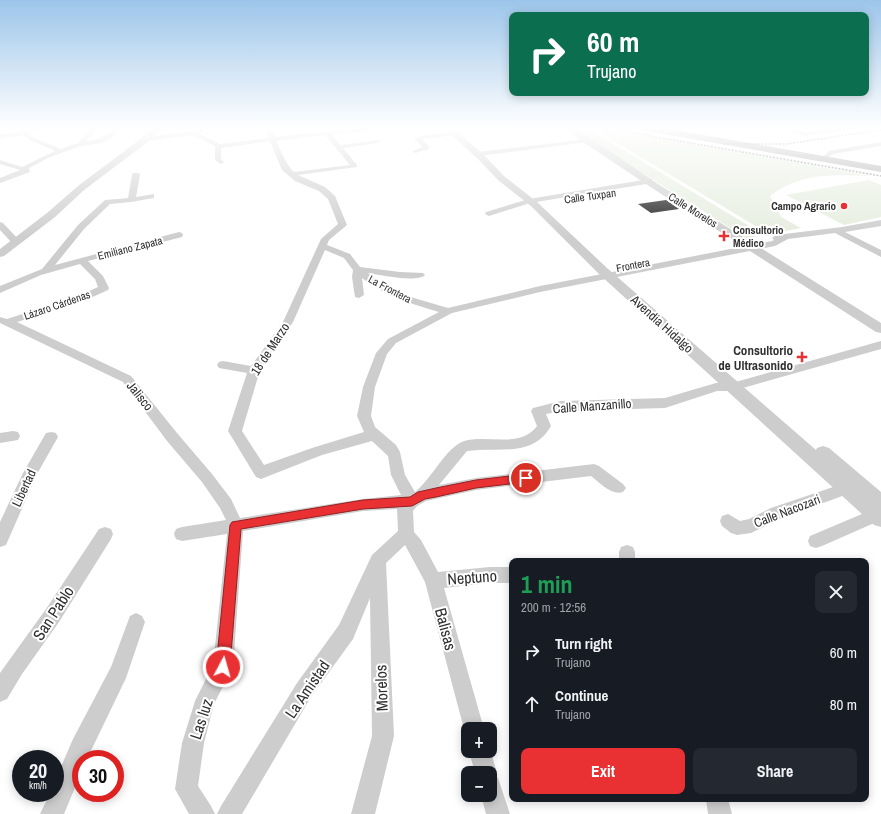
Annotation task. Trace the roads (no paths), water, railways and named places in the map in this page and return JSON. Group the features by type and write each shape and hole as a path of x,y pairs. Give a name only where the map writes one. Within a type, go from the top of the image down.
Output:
{"main road":[{"path":"859,164 881,168"}],"street":[{"path":"0,180 27,170 7,164"},
{"path":"23,169 33,164"},
{"path":"0,254 113,164"},
{"path":"284,164 285,168 292,174 353,167 356,165 355,164"},
{"name":"Avendia Hidalgo","path":"493,164 532,202 610,272 729,383 848,488 879,512"},
{"name":"Calle Morelos","path":"622,164 881,329"},
{"name":"18 de Marzo","path":"292,174 298,179 322,189 332,198 343,226 328,236 322,246 288,322 254,370 234,431 261,473 301,456 346,441 375,435"},
{"path":"131,200 136,176"},
{"name":"Calle Tuxpan","path":"489,214 532,202 652,184"},
{"path":"45,270 81,227 108,202 151,196"},
{"name":"Frontera","path":"417,498 398,475 395,456 366,426 364,416 369,387 384,350 392,341 448,310 485,301 610,272 749,245 775,243 785,237 870,226 881,223"},
{"path":"0,225 16,242"},
{"path":"870,226 881,231"},
{"path":"839,230 881,250"},
{"path":"839,230 881,254"},
{"name":"Emiliano Zapata","path":"82,260 178,235"},
{"name":"La Frontera","path":"322,246 347,256 357,269 374,282 410,300 448,310"},
{"path":"0,290 45,270 82,260"},
{"name":"Lázaro Cárdenas","path":"3,321 82,298 104,288 100,278 82,260"},
{"path":"359,295 357,269 400,275 420,275"},
{"name":"Jalisco","path":"3,321 127,379 172,437 207,478 226,504 236,525"},
{"name":"Calle Manzanillo","path":"406,534 405,509 417,498 462,447 468,445 520,443 530,441 541,434 544,426 538,411 561,406 665,403 881,336"},
{"name":"Calle Manzanillo","path":"729,383 881,345"},
{"path":"223,365 254,370"},
{"name":"Avendia Hidalgo","path":"729,383 858,482 879,512"},
{"name":"Libertad","path":"0,540 7,510 51,437"},
{"path":"182,534 363,505 417,498 476,484 563,473 594,470 618,488"},
{"name":"Calle Nacozari","path":"728,520 737,528 751,526 777,513 848,488"},
{"path":"816,542 879,512"},
{"name":"Las luz","path":"203,814 186,789 193,743 205,701 223,667 236,525"},
{"name":"San Pablo","path":"0,692 8,677 45,627 79,572 105,534"},
{"path":"378,560 406,534"},
{"name":"Balisas","path":"406,534 415,545 433,580 472,722"},
{"name":"La Amistad","path":"229,814 304,690 346,632 378,560"},
{"name":"Morelos","path":"363,814 383,736 378,560"},
{"name":"Neptuno","path":"433,580 490,575 509,575"},
{"path":"52,814 118,671 136,622"},
{"path":"495,802 498,814"},
{"path":"718,802 720,814"}],"railway":[{"path":"812,164 881,176"}],"place":[{"name":"Campo Agrario","path":"844,206"},
{"name":"Consultorio Médico","path":"724,236"},
{"name":"Consultorio de Ultrasonido","path":"802,357"}]}
